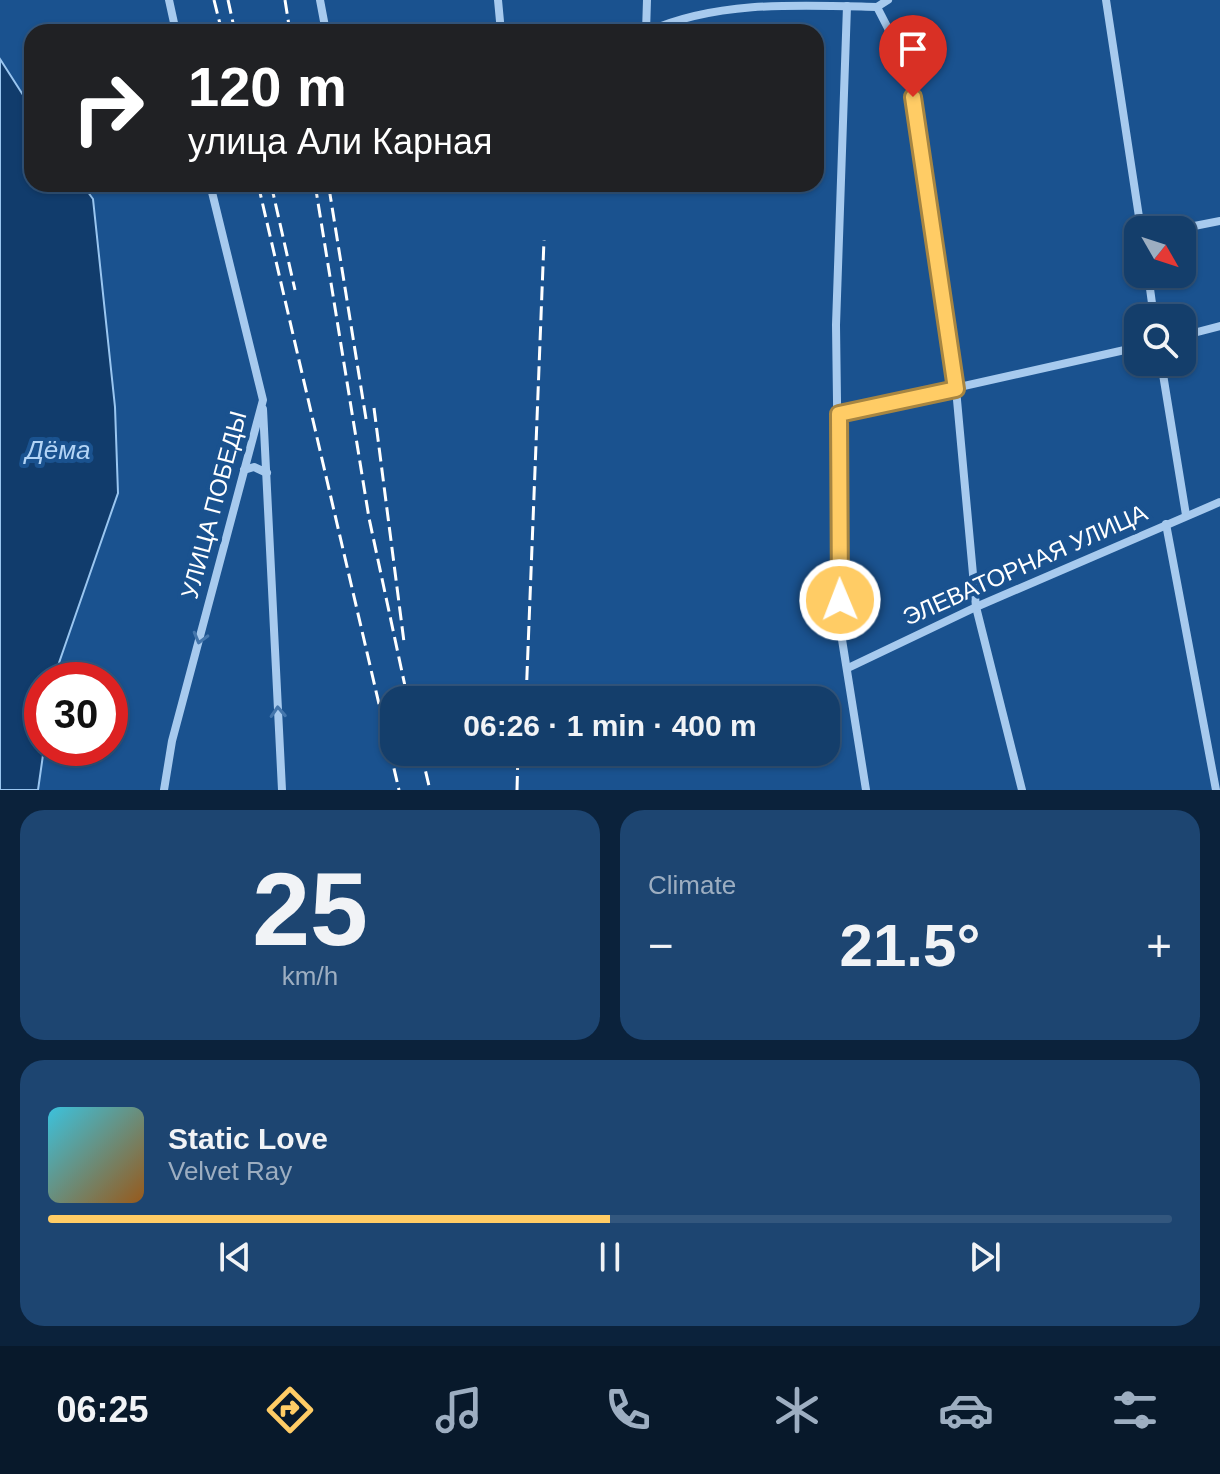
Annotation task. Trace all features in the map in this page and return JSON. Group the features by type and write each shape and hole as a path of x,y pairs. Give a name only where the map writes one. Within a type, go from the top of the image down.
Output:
{"street":[{"path":"169,0 174,24"},
{"path":"320,0 324,24"},
{"path":"498,0 500,24"},
{"path":"647,0 647,24"},
{"path":"663,24 765,4 788,2 877,7 888,0"},
{"path":"1106,0 1139,216"},
{"path":"847,6 836,325 840,627 866,790"},
{"path":"877,7 908,67 956,389 976,607 1022,790"},
{"name":"УЛИЦА ПОБЕДЫ","path":"164,790 172,741 263,400 212,192"},
{"path":"1196,226 1220,221"},
{"path":"1196,332 1220,326"},
{"path":"839,414 1124,350"},
{"path":"1163,376 1186,515"},
{"path":"263,400 282,790"},
{"path":"244,470 254,467 267,473"},
{"name":"ЭЛЕВАТОРНАЯ УЛИЦА","path":"848,668 976,607 1220,502"},
{"path":"1166,524 1216,790"}],"water":[{"name":"Дёма","path":"0,59 24,96 24,192 88,192 93,199 115,407 118,493 59,662 24,662 24,766 41,766 38,790 0,790"}],"railway":[{"path":"214,0 220,24"},
{"path":"228,0 233,24"},
{"path":"285,0 289,24"},
{"path":"260,192 399,790"},
{"path":"273,192 295,290"},
{"path":"316,192 369,518 405,686"},
{"path":"330,192 367,425"},
{"path":"527,686 544,240"},
{"path":"374,408 404,642"},
{"path":"424,766 430,790"},
{"path":"517,790 518,766"}],"route":[{"path":"840,600 839,414 956,389 913,97"}]}
